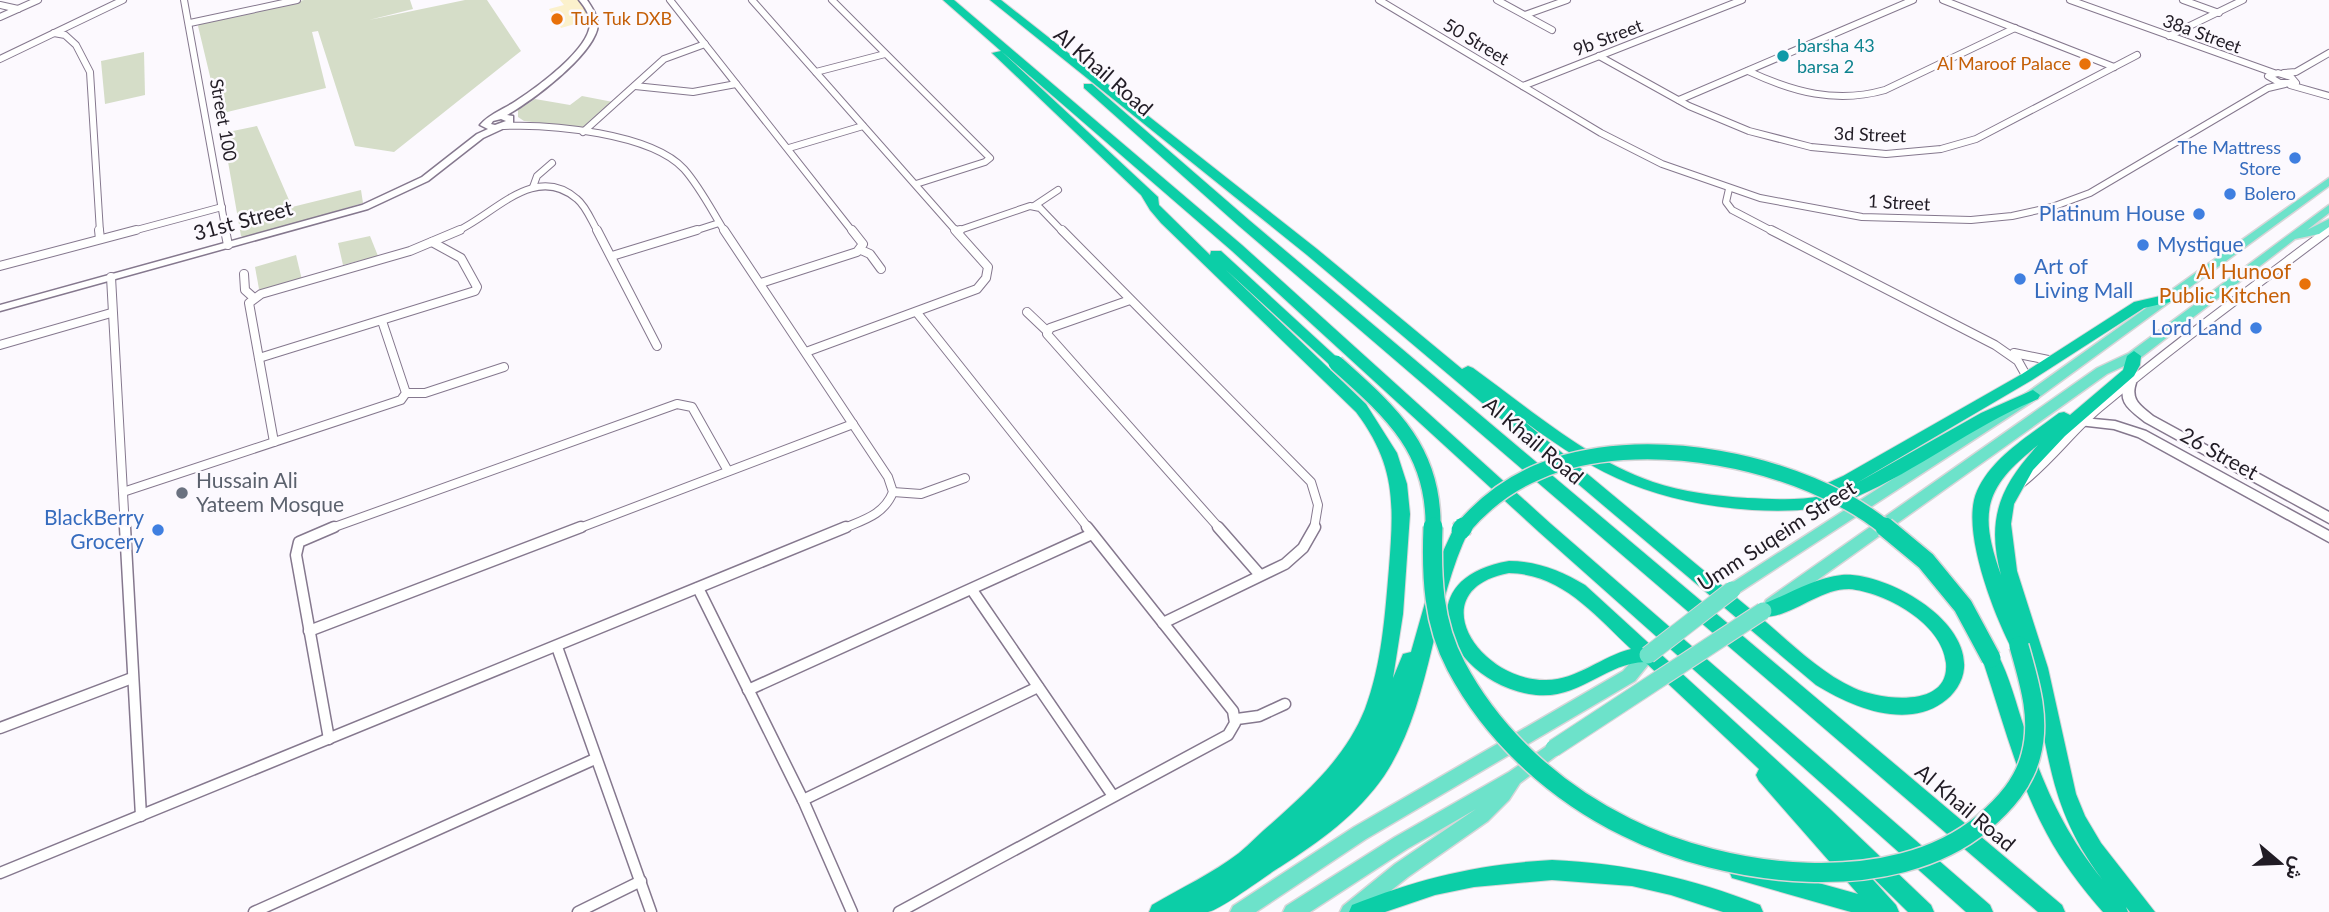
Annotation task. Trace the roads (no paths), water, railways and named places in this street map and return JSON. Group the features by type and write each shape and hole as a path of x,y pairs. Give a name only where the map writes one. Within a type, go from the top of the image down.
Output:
{"highway":[{"path":"948,0 1237,248 1545,528 1982,912"},
{"name":"Al Khail Road","path":"986,0 1275,250 2054,912"},
{"path":"995,0 1311,252 1832,686 1865,700 1901,706 1922,704 1938,697 1952,680 1952,652 1938,627 1914,606 1879,588 1857,582 1826,584 1784,605 1763,611"},
{"path":"992,37 991,44 997,53 1147,194 1392,415 1418,453 1432,501 1431,577 1437,619 1452,660 1489,716 1538,769 1586,803 1651,839 1770,881 1888,912"},
{"path":"1147,194 1166,220 1361,408 1383,439 1399,484 1402,513 1393,636 1385,676 1371,719 1352,753 1326,786 1246,860"},
{"path":"1364,298 1387,309 1567,443 1633,480 1675,494 1751,504 1804,505 1841,496 1873,482 1995,411 2033,395"},
{"path":"1751,504 1797,499 1841,485 2027,377 2139,305 2169,298"},
{"path":"1710,859 1782,869 1857,871 1924,856 1971,832 1990,818 2010,796 2030,756 2036,727 2035,702 2019,646 1989,562 1979,517 1982,499 1990,484 2009,463 2122,372 2130,357"},
{"path":"2130,357 2133,365 2129,373 2061,431 2015,488 2002,520 2002,541 2044,688 2063,789 2090,843 2113,876 2144,912"},
{"path":"1189,912 1318,831 1361,793 1382,765 1397,734 1439,577 1461,530 1486,503 1507,487 1545,468 1574,460 1651,451 1695,454 1739,462 1817,489 1858,510 1902,541 1935,571 1955,595 1979,632 1991,658 2039,796 2052,824 2090,881 2117,912"},
{"path":"1648,655 1620,658 1568,685 1545,688 1524,685 1493,673 1471,654 1456,630 1454,605 1467,585 1489,571 1519,567 1555,576 1589,598 1923,912"},
{"path":"1160,912 1289,835 1315,815 1357,773 1386,726 1410,658 1425,629"},
{"path":"1700,700 1713,719 1888,912"},
{"path":"1360,912 1432,886 1516,871 1565,870 1617,874 1697,892 1752,912"}],"main road":[{"name":"Umm Suqeim Street","path":"1240,912 1360,833 1629,676 1648,655 1732,590 2033,395 2329,181"},
{"path":"1293,912 1401,843 1515,777 1554,748 1763,611 2068,394 2102,371 2130,357 2329,208"},
{"path":"2291,237 2315,232 2329,222"},
{"path":"1350,912 1494,805 1515,777"}],"street":[{"path":"0,17 38,0"},
{"path":"0,59 123,0"},
{"name":"Street 100","path":"184,0 228,245"},
{"path":"190,23 297,0"},
{"path":"480,136 487,121 516,106 578,54 591,37 594,18 583,0"},
{"path":"670,0 863,244 861,250"},
{"path":"752,0 988,267 988,276 974,292 806,352"},
{"path":"832,0 989,159 916,184"},
{"name":"50 Street","path":"1378,0 1523,86"},
{"path":"1497,0 1552,30"},
{"path":"1525,15 1567,0"},
{"path":"1723,0 1732,4"},
{"name":"9b Street","path":"1523,86 1742,0"},
{"path":"1679,100 1913,0"},
{"path":"1943,0 2114,67"},
{"name":"38a Street","path":"2070,0 2272,75"},
{"path":"2183,0 2219,13"},
{"path":"2169,36 2243,0"},
{"path":"0,5 18,9"},
{"path":"1748,71 1775,84 1808,94 1863,96 1885,90 2015,28"},
{"path":"54,33 65,35 76,45 90,72 100,239"},
{"path":"583,132 670,55 705,44"},
{"path":"2272,75 2296,72 2329,53"},
{"path":"816,72 885,54"},
{"name":"3d Street","path":"1599,56 1679,100 1736,127 1786,142 1849,152 1909,153 1941,149 1976,139 2137,55"},
{"path":"2296,72 2296,81"},
{"path":"2272,75 2296,81 2317,92"},
{"path":"2272,75 2286,84 2329,96"},
{"path":"2269,88 2272,75"},
{"name":"1 Street","path":"1523,86 1636,152 1729,189 1803,207 1876,218 1947,221 2014,215 2065,203 2090,193 2269,88 2296,81"},
{"path":"635,86 693,92 736,84"},
{"path":"480,136 506,123 516,106"},
{"path":"497,116 506,123"},
{"path":"485,125 526,125 628,140 665,154 683,168 888,477 893,492"},
{"path":"789,148 863,126"},
{"name":"31st Street","path":"0,307 342,215 387,199 425,179 480,136"},
{"path":"533,187 537,176 552,163"},
{"path":"274,442 248,307 254,298 432,242 485,216 519,191 533,187 564,191 579,200 612,256 657,346"},
{"path":"1729,189 1726,202 1732,209 1995,345 2025,357 2053,361"},
{"path":"957,231 1034,206 1058,190"},
{"path":"1034,206 1040,208 1311,482 1316,491 1317,509 1309,543 1294,558 1163,623"},
{"path":"0,266 222,208"},
{"path":"1022,209 1035,209 1045,214"},
{"path":"612,256 719,223"},
{"path":"2015,488 2038,471 2084,422 2130,383 2228,304 2329,230"},
{"path":"259,358 461,297 477,289 461,258 432,242"},
{"path":"761,283 861,250 870,254 881,268"},
{"path":"244,274 245,290 254,298"},
{"path":"111,277 141,817"},
{"path":"1048,331 1130,300"},
{"path":"1027,312 1048,331 1049,337 1260,575"},
{"path":"0,345 111,313"},
{"path":"899,912 1228,734 1235,727 1237,719 918,314"},
{"path":"382,321 406,393"},
{"path":"1995,345 2018,361 2027,377"},
{"path":"123,492 396,402 406,393 425,393 504,367"},
{"name":"26 Street","path":"2130,383 2127,392 2130,402 2149,419 2329,517"},
{"path":"329,739 295,549 307,537 677,404 692,407 727,471"},
{"name":"26 Street","path":"2084,422 2115,425 2142,434 2329,537"},
{"path":"309,631 853,424"},
{"path":"893,492 926,494 965,478"},
{"path":"0,873 869,518 881,511 893,492"},
{"path":"748,690 1092,534"},
{"path":"698,588 803,800 852,912"},
{"path":"972,590 1113,796"},
{"path":"557,647 651,912"},
{"path":"0,728 132,678"},
{"path":"803,800 1038,687"},
{"path":"1237,719 1259,716 1285,704"},
{"path":"254,912 595,759"},
{"path":"578,912 640,881"}],"place":[{"name":"Tuk Tuk DXB","path":"557,19"},
{"name":"barsha 43 barsa 2","path":"1783,56"},
{"name":"Al Maroof Palace","path":"2085,64"},
{"name":"The Mattress Store","path":"2295,158"},
{"name":"Bolero","path":"2230,194"},
{"name":"Platinum House","path":"2199,214"},
{"name":"Mystique","path":"2143,245"},
{"name":"Art of Living Mall","path":"2020,279"},
{"name":"Al Hunoof Public Kitchen","path":"2305,284"},
{"name":"Lord Land","path":"2256,328"},
{"name":"Hussain Ali Yateem Mosque","path":"182,493"},
{"name":"BlackBerry Grocery","path":"158,530"}]}
